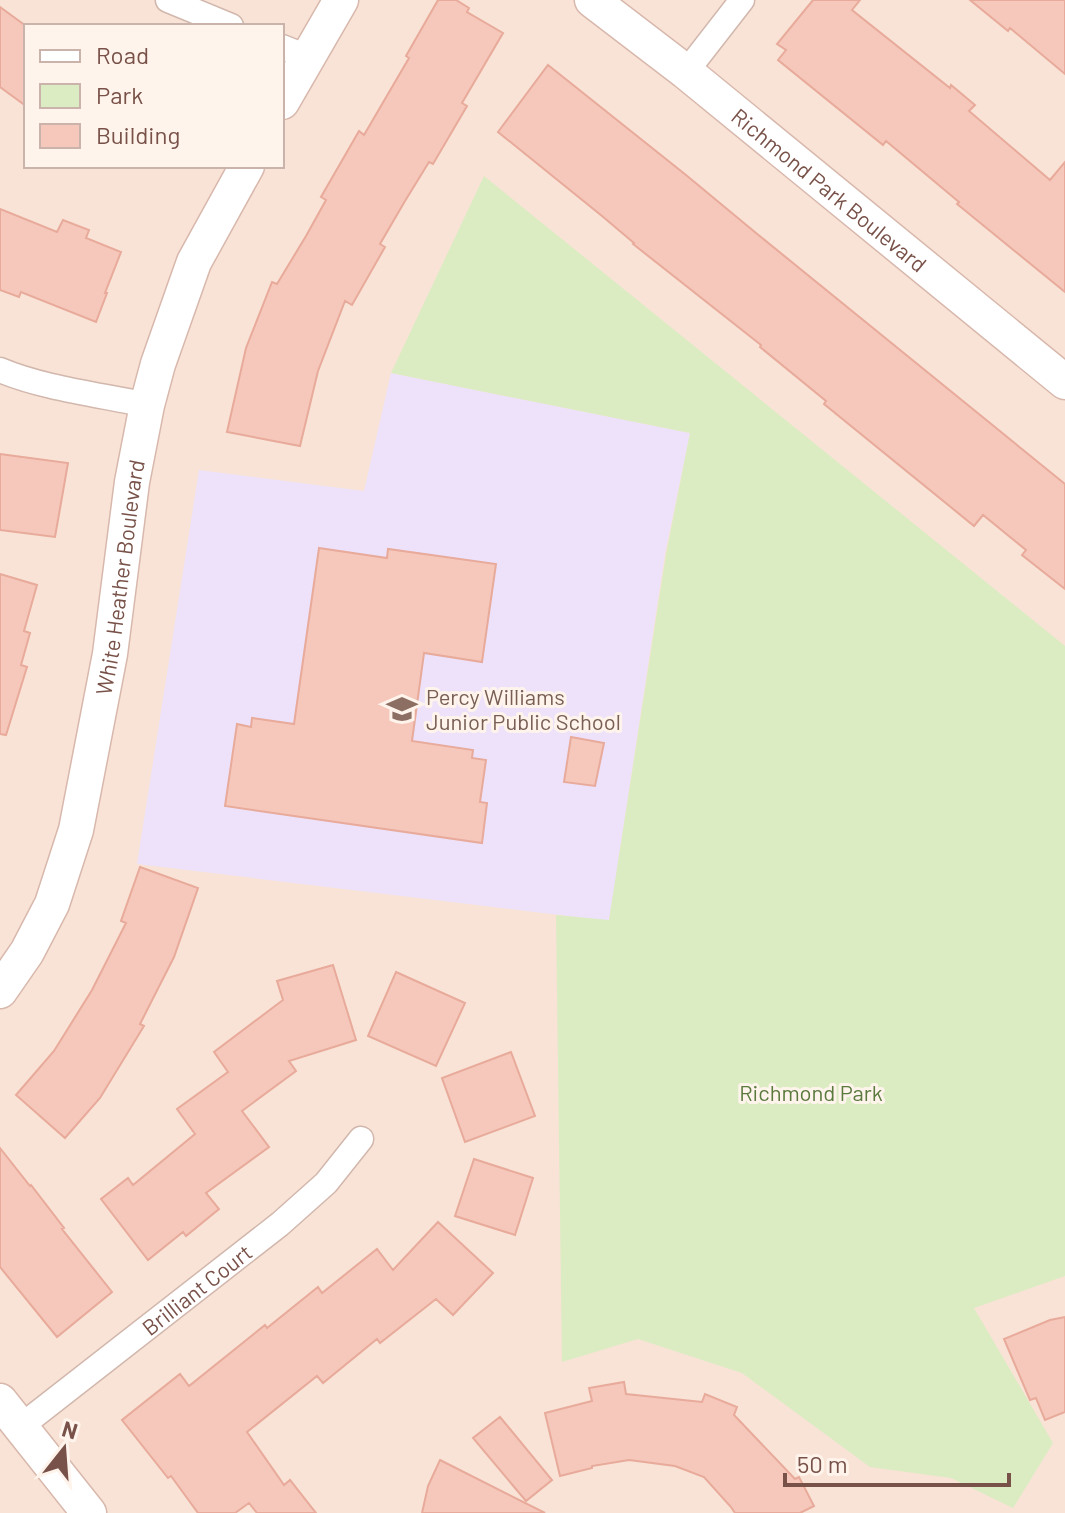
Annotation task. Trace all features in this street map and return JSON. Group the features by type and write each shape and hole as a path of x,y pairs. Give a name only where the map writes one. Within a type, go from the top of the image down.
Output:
{"street":[{"path":"168,0 226,24"},
{"path":"284,94 294,52 341,0"},
{"name":"Richmond Park Boulevard","path":"592,0 686,72 1065,382"},
{"path":"686,72 742,0"},
{"name":"White Heather Boulevard","path":"0,991 27,952 52,904 76,830 110,654 132,482 158,364 194,262 246,168"},
{"path":"0,370 147,405"},
{"name":"Brilliant Court","path":"10,1414 280,1224 326,1183 361,1139"},
{"path":"10,1414 89,1513"}],"shaded area":[{"path":"0,0 1065,0 1065,1513 0,1513"},
{"name":"Percy Williams Junior Public School","path":"391,373 690,433 665,554 609,921 137,864 199,470 364,491"}],"green space":[{"name":"Richmond Park","path":"484,176 1065,646 1065,1276 974,1308 1053,1443 1013,1508 951,1478 870,1467 742,1373 638,1339 562,1362 556,915 609,920 666,554 690,433 391,373"}],"building":[{"path":"438,0 456,0 469,8 467,12 503,33 462,103 467,106 380,244 385,247 352,305 345,301 318,371 300,446 227,432 246,348 272,282 277,284 306,236 326,200 321,197 359,131 364,135 409,58 406,56"},
{"path":"813,0 860,0 852,10 975,105 969,111 1050,180 1065,162 1065,292 886,141 883,145 778,60 786,50 777,44"},
{"path":"970,0 1065,0 1065,74 1010,28 1008,31"},
{"path":"0,7 24,25 24,105 0,87"},
{"path":"548,65 1065,484 1065,589 1022,555 1026,550 983,515 974,526 824,404 826,401 761,345 498,132"},
{"path":"0,209 57,232 63,220 89,230 86,238 121,252 96,322 21,292 19,297 0,290"},
{"path":"0,454 68,463 55,537 0,530"},
{"path":"319,548 387,558 388,549 496,564 482,662 424,653 412,741 473,750 472,758 486,760 480,802 487,803 482,843 225,806 237,724 251,727 252,718 294,724"},
{"path":"0,574 37,585 24,631 30,633 21,665 27,667 6,735 0,734"},
{"path":"571,737 604,743 595,786 564,782"},
{"path":"140,867 198,888 174,957 140,1024 144,1026 100,1098 65,1138 16,1095 54,1051 92,990 126,923 121,921"},
{"path":"333,965 356,1040 289,1061 296,1071 242,1111 269,1147 206,1193 219,1209 186,1236 183,1232 148,1260 101,1199 128,1178 133,1185 195,1134 177,1109 228,1072 214,1052 283,1000 277,981"},
{"path":"396,972 465,1003 436,1066 368,1036"},
{"path":"511,1052 535,1116 465,1142 442,1078"},
{"path":"0,1148 112,1292 57,1337 0,1267"},
{"path":"474,1159 533,1178 515,1235 455,1216"},
{"path":"438,1222 493,1273 453,1315 436,1299 380,1343 377,1339 323,1383 317,1376 247,1432 284,1485 290,1480 316,1513 257,1513 249,1503 235,1513 198,1513 171,1476 168,1478 122,1420 180,1374 189,1386 265,1325 267,1328 318,1287 322,1293 377,1249 393,1270"},
{"path":"1065,1317 1065,1412 1045,1420 1036,1398 1030,1400 1004,1339"},
{"path":"624,1382 626,1394 702,1402 705,1394 737,1407 734,1415 795,1479 799,1477 814,1506 800,1513 735,1513 704,1477 675,1466 629,1460 592,1466 560,1476 545,1413 592,1401 589,1388"},
{"path":"500,1417 552,1480 526,1501 473,1438"},
{"path":"440,1460 545,1513 422,1513 428,1486"}],"place":[{"name":"Percy Williams Junior Public School","path":"402,709"}]}
